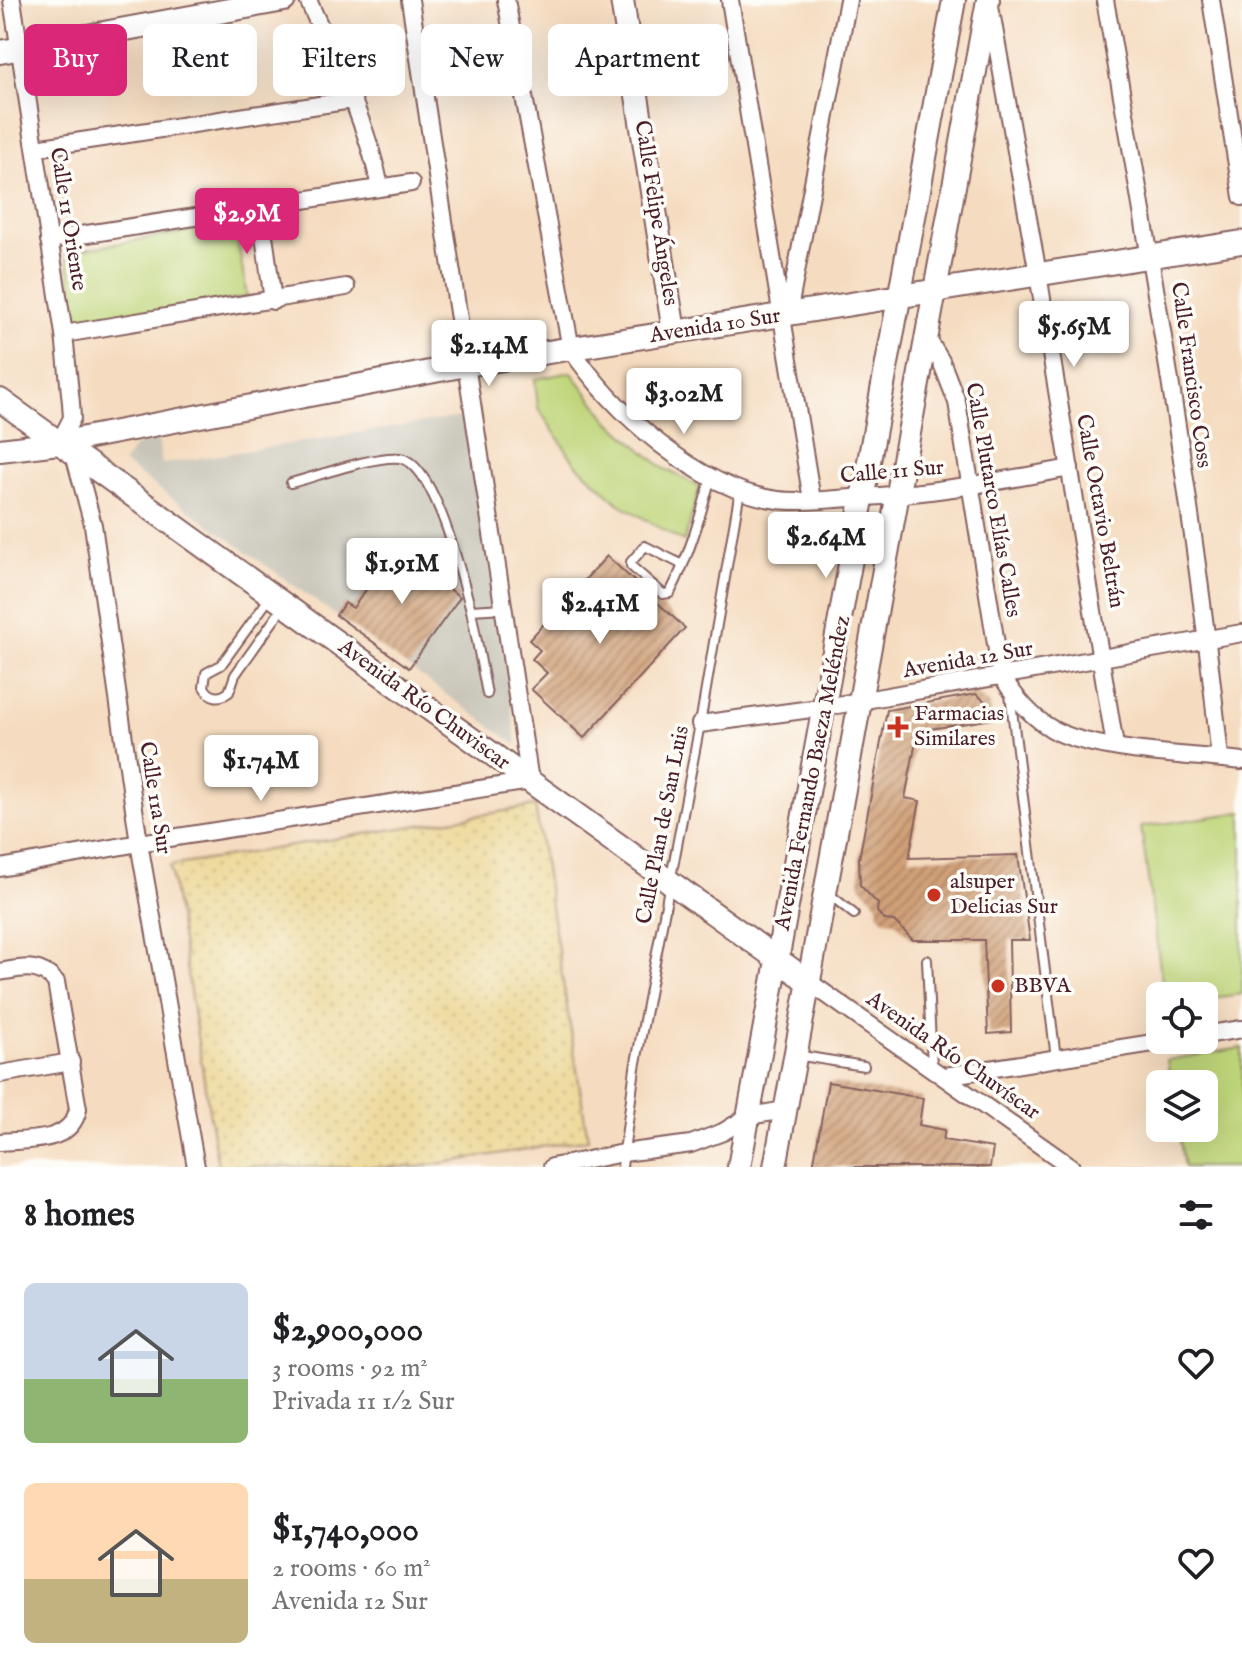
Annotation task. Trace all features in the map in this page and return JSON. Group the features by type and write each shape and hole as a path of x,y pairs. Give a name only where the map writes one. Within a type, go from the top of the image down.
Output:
{"main road":[{"path":"10,50 284,0"},
{"name":"Calle Felipe Ángeles","path":"622,0 674,332"},
{"name":"Avenida Fernando Baeza Meléndez","path":"739,1167 954,0"},
{"name":"Avenida Fernando Baeza Meléndez","path":"775,1167 989,0"},
{"name":"Avenida 10 Sur","path":"0,450 59,443 466,365 1242,242"},
{"name":"Avenida Río Chuviscar","path":"0,400 809,982"}],"street":[{"name":"Calle 11 Oriente","path":"12,0 10,50 36,148 64,334 72,418 59,443"},
{"path":"308,0 369,139 380,187"},
{"path":"0,868 530,781 410,0"},
{"path":"506,0 571,349"},
{"path":"730,0 812,500"},
{"path":"835,0 843,31"},
{"path":"784,315 848,0"},
{"name":"Calle Octavio Beltrán","path":"989,0 1038,274 1115,746"},
{"name":"Calle Francisco Coss","path":"1105,0 1151,256 1208,638 1220,758"},
{"path":"1211,0 1242,197"},
{"path":"36,148 352,100"},
{"path":"49,240 411,183"},
{"path":"260,206 273,301"},
{"path":"64,334 346,287"},
{"name":"Calle Plutarco Elías Calles","path":"927,338 941,361 957,402 1006,682"},
{"name":"Calle 11 Sur","path":"571,349 590,377 638,427 711,476 740,490 780,500 864,497 971,487 1070,468"},
{"name":"Calle 11a Sur","path":"59,443 75,458 93,525 139,843 196,1167"},
{"name":"Avenida 12 Sur","path":"700,724 1006,682 1102,659 1242,633"},
{"path":"1006,682 1029,711 1052,729 1078,739 1242,761"},
{"path":"0,972 37,968 44,970 56,982 78,1099 73,1125 68,1131 49,1137 0,1142"},
{"name":"Avenida Río Chuvíscar","path":"809,982 1071,1167"},
{"path":"1218,1033 1242,1029"},
{"path":"938,1071 1146,1044"},
{"path":"0,1074 71,1062"},
{"path":"552,1167 622,1160 691,1144 723,1132 749,1116 785,1110"}],"lane":[{"path":"291,483 375,460 398,458 415,466 428,482 452,544 471,610 487,694"},
{"path":"683,565 645,546 631,566 665,594 670,593 683,565 711,476"},
{"name":"Calle Plan de San Luis","path":"622,1160 635,1068 700,724 740,490"},
{"path":"278,600 235,675 229,692 220,697 211,695 203,682 206,673 221,665 278,600"},
{"path":"471,610 505,608"},
{"path":"1006,682 1056,1058"},
{"path":"825,891 854,914"},
{"path":"927,960 938,1071"},
{"path":"795,1055 864,1066"}],"shaded area":[{"path":"467,416 517,745 123,463 137,444 158,440 162,464"}],"sand":[{"path":"535,806 588,1139 419,1167 218,1167 170,866"}],"green space":[{"path":"235,224 247,297 78,326 66,252"},
{"path":"571,372 609,421 663,468 700,487 684,542 618,503 575,463 538,408 535,379"},
{"path":"1242,812 1242,994 1218,997 1218,982 1162,982 1141,827"},
{"path":"1242,1048 1242,1167 1184,1167 1180,1142 1218,1142 1218,1070 1169,1070 1167,1060"}],"building":[{"path":"401,541 434,565 428,573 460,597 409,668 336,615 345,603 353,608"},
{"path":"607,556 685,628 584,738 531,689 547,673 532,659 540,650 529,640"},
{"path":"976,694 990,705 993,719 918,731 905,798 920,801 909,858 1018,855 1030,940 1009,940 1011,1032 988,1034 984,940 913,940 894,921 885,920 877,912 878,904 860,885 859,859 887,710"},
{"path":"828,1082 923,1098 919,1125 945,1130 943,1140 993,1148 990,1167 813,1167"}],"place":[{"name":"Farmacias Similares","path":"898,727"},
{"name":"alsuper Delicias Sur","path":"934,895"},
{"name":"BBVA","path":"998,986"}]}
